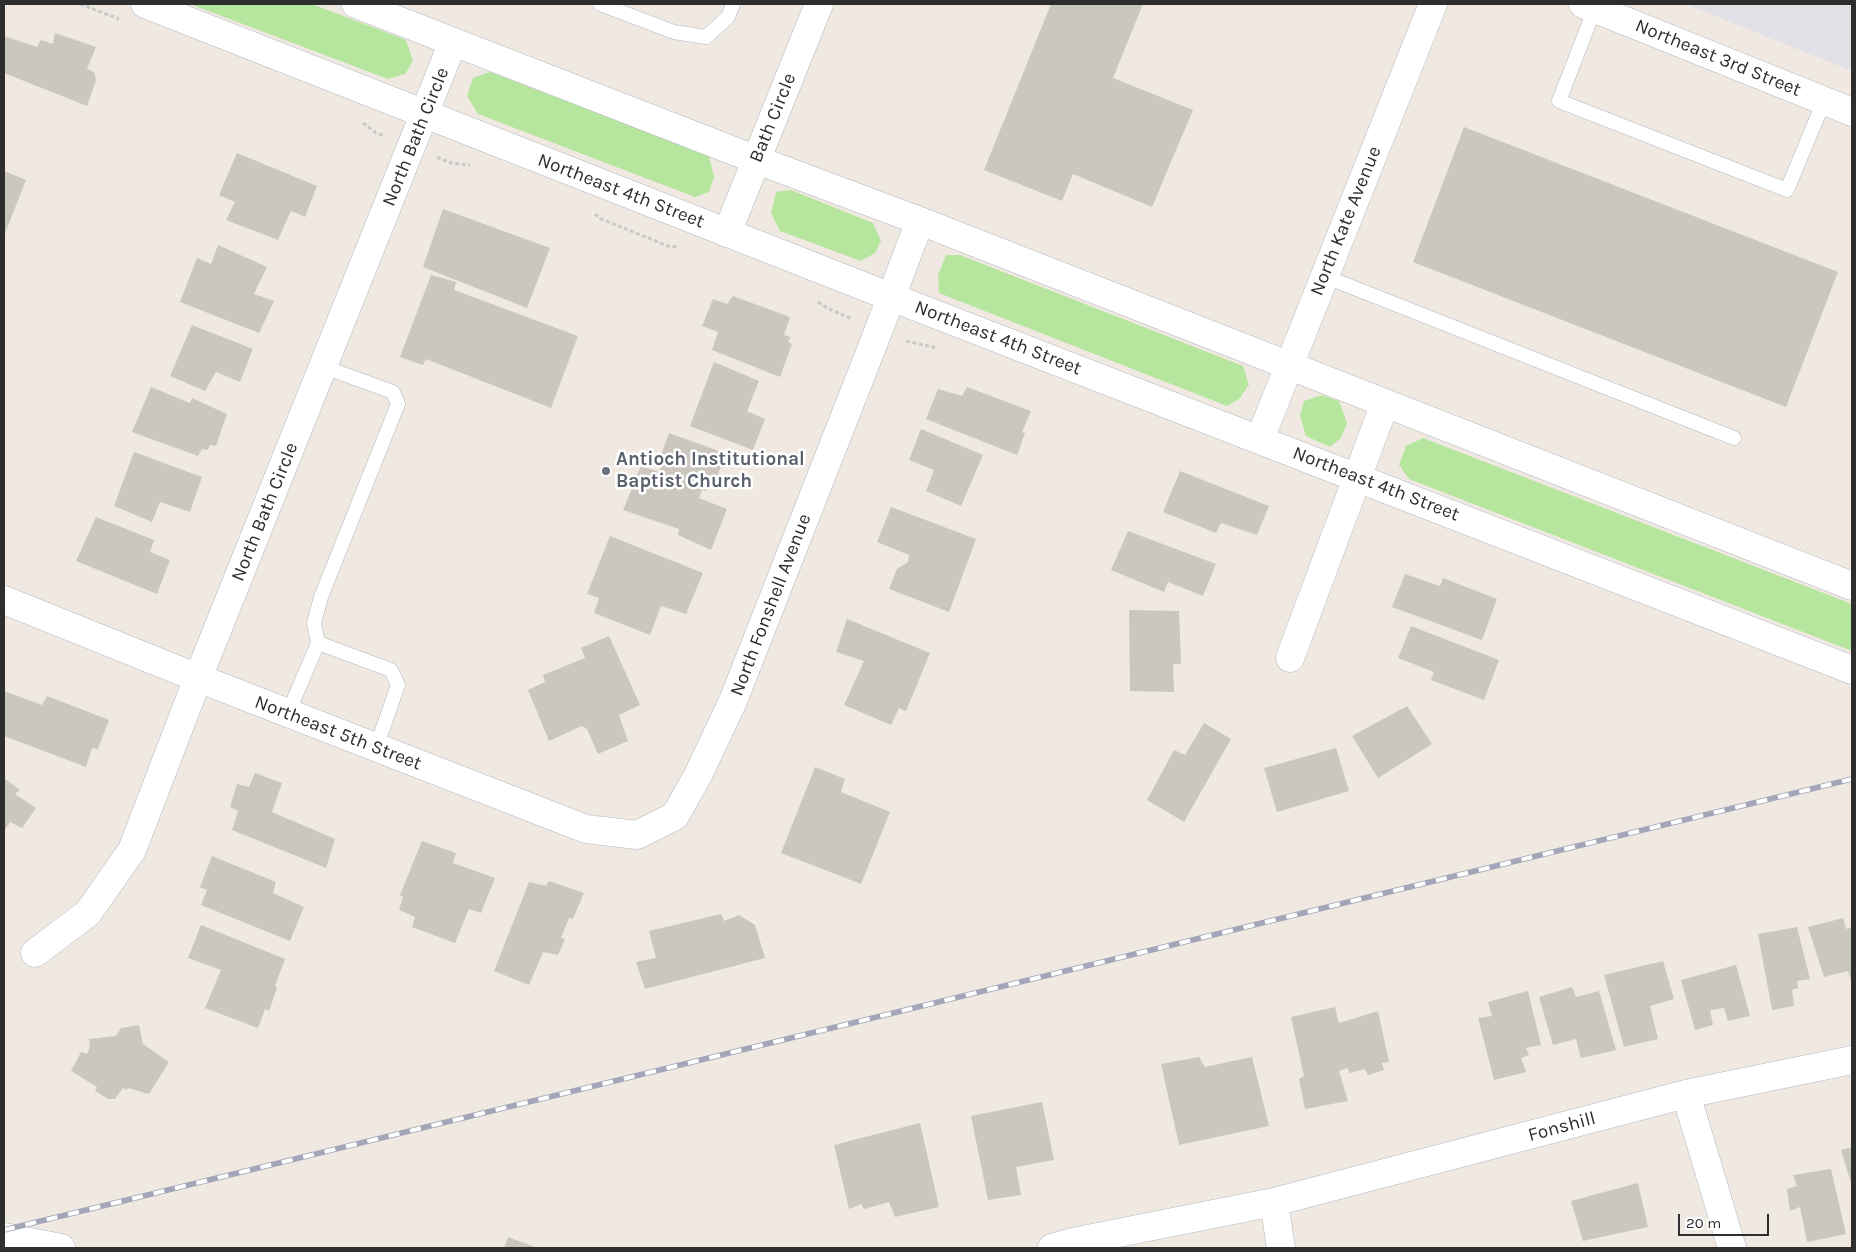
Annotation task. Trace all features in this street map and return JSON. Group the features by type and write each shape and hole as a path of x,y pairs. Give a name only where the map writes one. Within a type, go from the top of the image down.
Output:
{"street":[{"name":"Northeast 4th Street","path":"145,4 891,297 1852,670"},
{"path":"356,4 757,160 920,221 1852,586"},
{"name":"Bath Circle","path":"727,233 819,4"},
{"name":"North Kate Avenue","path":"1260,439 1433,4"},
{"name":"Northeast 3rd Street","path":"1589,6 1852,112"},
{"name":"North Bath Circle","path":"35,954 88,913 132,850 198,678 453,42"},
{"name":"North Fonshell Avenue","path":"675,816 698,775 733,701 920,221"},
{"path":"1290,658 1385,403"},
{"name":"Northeast 5th Street","path":"4,600 198,678 586,829 637,836 675,816"},
{"name":"Fonshill","path":"1274,1202 1686,1094 1852,1060"},
{"path":"1686,1094 1732,1248"},
{"path":"1052,1248 1073,1242 1274,1202 1281,1248"},
{"path":"4,1237 61,1248"}],"lane":[{"path":"600,4 674,32 706,37 728,17 733,4"},
{"path":"1589,6 1559,101 1788,190 1824,101"},
{"path":"1324,276 1734,438"},
{"path":"288,713 318,643 314,623 321,597 398,404 393,392 324,366"},
{"path":"318,643 391,670 398,685 376,748"}],"shaded area":[{"path":"1685,4 1852,4 1852,71"}],"green space":[{"path":"190,4 312,4 406,40 413,61 405,74 388,79"},
{"path":"490,72 709,156 714,177 709,192 695,197 478,114 467,96 473,78"},
{"path":"791,190 873,223 881,241 875,253 861,261 780,231 771,213 776,192"},
{"path":"946,255 960,255 1243,366 1249,385 1239,399 1227,406 939,293 938,275"},
{"path":"1322,395 1339,401 1347,423 1341,438 1330,447 1306,436 1300,416 1304,401"},
{"path":"1423,438 1852,604 1852,651 1409,479 1399,465 1406,446"}],"building":[{"path":"1051,4 1143,4 1113,78 1193,110 1152,207 1073,174 1062,201 984,170"},
{"path":"55,33 96,47 87,69 94,72 96,80 87,106 4,73 4,36 37,47 41,40 53,44"},
{"path":"1464,127 1838,272 1786,407 1413,262"},
{"path":"237,153 317,186 305,217 291,211 278,240 226,220 235,202 219,195"},
{"path":"4,171 26,180 4,236"},
{"path":"443,209 550,248 527,308 423,267"},
{"path":"218,245 267,267 254,294 274,301 259,333 180,302 197,258 211,264"},
{"path":"431,275 456,282 454,290 578,336 551,408 426,359 423,365 400,357"},
{"path":"733,296 790,317 784,335 791,337 788,342 792,344 780,377 712,350 718,332 702,326 713,299 727,304"},
{"path":"192,325 253,349 240,382 216,372 205,391 170,376"},
{"path":"714,362 759,381 747,411 765,419 753,450 690,426"},
{"path":"151,387 190,403 192,398 227,414 216,446 210,445 208,450 202,449 198,456 132,432"},
{"path":"967,387 1031,411 1022,432 1025,433 1017,455 926,419 938,389 962,396"},
{"path":"921,429 983,455 961,506 926,491 934,470 909,460"},
{"path":"669,433 719,451 717,457 723,460 716,480 711,478 706,491 702,490 699,498 727,509 711,550 678,535 679,529 623,510 641,466 659,472 664,459 660,458"},
{"path":"134,452 202,477 190,512 160,502 152,522 114,506"},
{"path":"1180,471 1269,506 1257,535 1221,523 1216,533 1163,512"},
{"path":"891,507 976,539 949,612 889,589 897,569 908,562 909,555 877,542"},
{"path":"96,517 154,540 150,552 170,560 157,594 76,561"},
{"path":"1128,531 1216,564 1203,596 1168,582 1164,592 1111,570"},
{"path":"610,536 703,573 686,614 661,606 650,635 594,613 599,598 587,594"},
{"path":"1405,574 1440,586 1443,578 1497,599 1482,640 1392,607"},
{"path":"1129,610 1179,611 1181,664 1173,664 1174,692 1130,691"},
{"path":"847,619 930,653 906,711 899,708 891,725 844,705 864,661 836,652"},
{"path":"1411,626 1499,660 1484,700 1431,680 1434,672 1398,658"},
{"path":"609,636 640,705 619,715 628,741 598,754 587,729 582,726 549,741 528,690 545,682 543,675 585,658 581,648"},
{"path":"4,691 42,705 47,696 109,720 98,749 92,748 86,767 4,736"},
{"path":"1407,706 1432,744 1378,778 1352,736"},
{"path":"1204,723 1231,739 1184,822 1147,800 1174,750 1185,755"},
{"path":"1336,748 1349,791 1277,812 1264,768"},
{"path":"815,767 845,779 841,792 890,812 861,884 781,853"},
{"path":"255,773 282,783 272,812 335,839 326,868 232,830 238,811 230,807 237,784 249,787"},
{"path":"4,778 20,790 15,794 36,808 22,828 10,822 4,831"},
{"path":"422,841 456,853 453,863 495,878 481,913 469,909 455,943 412,927 415,917 399,910 403,897 400,895"},
{"path":"212,856 276,882 273,893 304,907 290,941 201,905 207,890 200,887"},
{"path":"549,881 584,893 573,919 569,918 561,938 565,939 558,955 543,952 529,985 494,971 529,882 546,886"},
{"path":"721,914 724,921 739,915 755,925 765,958 645,989 636,962 656,958 649,931"},
{"path":"1843,918 1846,929 1852,927 1852,984 1848,971 1824,977 1808,927"},
{"path":"201,925 285,959 275,986 277,988 269,1011 265,1009 258,1028 205,1008 221,970 188,958"},
{"path":"1797,927 1810,979 1797,981 1798,988 1792,990 1794,1006 1772,1010 1758,934"},
{"path":"1663,961 1674,999 1650,1006 1658,1039 1624,1047 1604,975"},
{"path":"1736,965 1750,1016 1728,1021 1724,1008 1710,1010 1713,1025 1695,1030 1681,980"},
{"path":"1572,987 1576,997 1599,991 1616,1050 1581,1058 1576,1039 1553,1045 1539,997"},
{"path":"1528,991 1541,1045 1526,1048 1529,1055 1521,1058 1526,1072 1494,1080 1478,1018 1492,1016 1488,1002"},
{"path":"1335,1007 1339,1023 1378,1011 1389,1062 1382,1063 1384,1070 1368,1075 1365,1069 1350,1073 1347,1068 1339,1071 1348,1101 1305,1109 1299,1079 1304,1076 1291,1017"},
{"path":"139,1025 143,1044 169,1062 149,1094 123,1088 115,1099 108,1099 95,1091 97,1087 71,1071 81,1052 87,1054 90,1046 89,1039 116,1036 121,1028"},
{"path":"1199,1057 1205,1067 1252,1057 1269,1126 1179,1145 1161,1064"},
{"path":"1042,1102 1054,1160 1016,1167 1021,1195 988,1200 971,1116"},
{"path":"920,1123 939,1207 895,1217 889,1202 864,1209 861,1204 849,1209 834,1145"},
{"path":"1852,1147 1852,1186 1841,1150"},
{"path":"1831,1169 1846,1234 1807,1242 1800,1207 1790,1211 1787,1189 1797,1186 1793,1175"},
{"path":"1638,1183 1648,1227 1583,1241 1571,1201"},
{"path":"508,1237 538,1248 504,1248"}],"railway":[{"path":"4,1230 1852,779"}],"place":[{"name":"Antioch Institutional Baptist Church","path":"606,471"}]}
